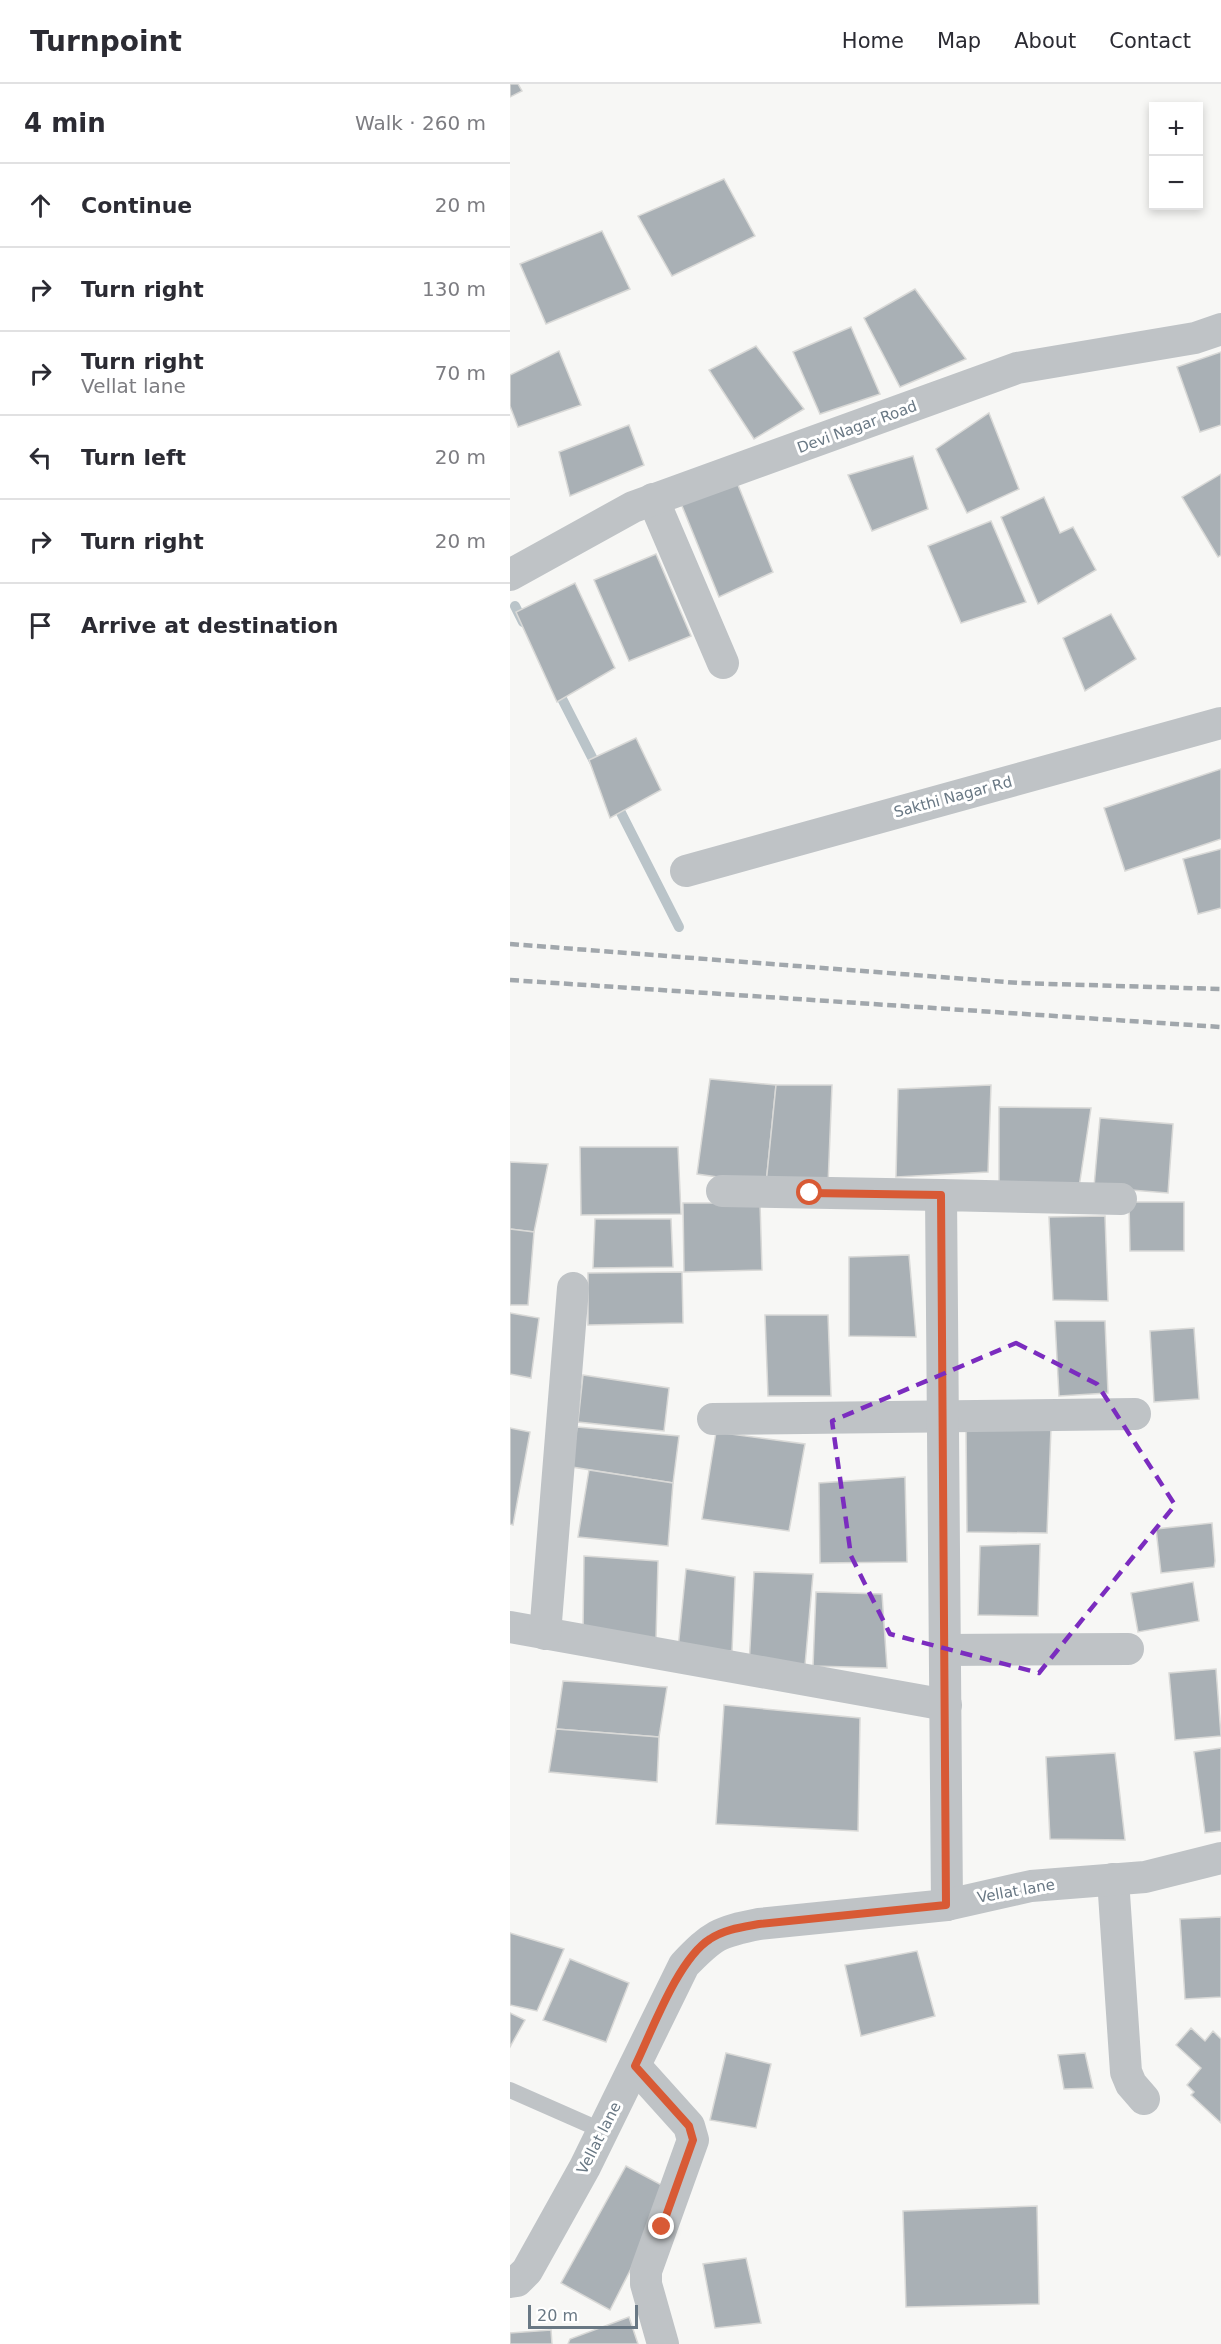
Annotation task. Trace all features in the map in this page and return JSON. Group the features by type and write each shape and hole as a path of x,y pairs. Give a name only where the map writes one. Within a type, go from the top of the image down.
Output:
{"street":[{"name":"Devi Nagar Road","path":"510,575 633,507 1017,368 1195,338 1221,329"},
{"path":"653,500 723,663"},
{"name":"Sakthi Nagar Rd","path":"686,871 1221,723"},
{"path":"722,1191 1121,1199"},
{"path":"941,1195 946,1905"},
{"path":"545,1634 573,1288"},
{"path":"713,1419 1135,1414"},
{"path":"510,1627 946,1704"},
{"path":"945,1650 1128,1649"},
{"name":"Vellat lane","path":"510,2282 517,2281 527,2271 603,2131 684,1965 710,1939 731,1930 759,1924 946,1905 1031,1886 1145,1877 1221,1858"},
{"path":"1113,1879 1126,2072 1131,2084 1143,2099"},
{"path":"635,2066 689,2126 693,2140 646,2271 646,2284 663,2344"}],"lane":[{"path":"510,2090 603,2131"}],"highlighted area":[{"path":"1016,1343 1097,1384 1175,1505 1039,1673 890,1634 851,1556 832,1421"}],"building":[{"path":"510,84 518,84 522,91 510,97"},
{"path":"724,179 755,236 672,276 638,216"},
{"path":"602,231 630,289 546,324 520,264"},
{"path":"915,289 966,359 900,387 864,318"},
{"path":"851,327 880,394 820,414 793,352"},
{"path":"756,346 804,409 754,439 709,370"},
{"path":"559,351 581,405 518,427 510,406 510,375"},
{"path":"1221,352 1221,425 1200,432 1177,367"},
{"path":"989,413 1019,489 967,513 936,449"},
{"path":"629,425 644,465 570,496 559,452"},
{"path":"913,456 928,509 872,531 848,475"},
{"path":"1221,474 1221,555 1218,557 1182,497"},
{"path":"736,480 773,572 719,597 680,501"},
{"path":"1044,497 1060,533 1073,527 1096,570 1038,604 1001,517"},
{"path":"991,521 1026,602 961,623 928,546"},
{"path":"656,554 691,636 629,661 594,580"},
{"path":"575,583 615,668 557,702 516,612"},
{"path":"1111,614 1136,659 1085,691 1063,638"},
{"path":"636,738 661,790 610,818 589,760"},
{"path":"1221,769 1221,839 1125,871 1104,808"},
{"path":"1221,849 1221,908 1198,914 1183,859"},
{"path":"710,1079 776,1085 766,1184 697,1174"},
{"path":"776,1085 832,1085 828,1185 766,1184"},
{"path":"991,1085 988,1172 896,1177 898,1089"},
{"path":"999,1107 1091,1108 1079,1187 999,1187"},
{"path":"1100,1118 1173,1124 1168,1193 1094,1187"},
{"path":"580,1147 678,1147 681,1214 581,1215"},
{"path":"510,1162 548,1164 534,1232 510,1229"},
{"path":"1129,1202 1184,1202 1184,1251 1130,1251"},
{"path":"683,1203 760,1203 762,1270 684,1272"},
{"path":"1105,1216 1108,1301 1053,1300 1049,1217"},
{"path":"595,1219 671,1219 673,1267 593,1268"},
{"path":"510,1229 534,1232 528,1305 510,1305"},
{"path":"909,1255 916,1337 849,1336 849,1257"},
{"path":"682,1272 683,1323 588,1325 588,1273"},
{"path":"510,1313 539,1318 531,1378 510,1374"},
{"path":"765,1315 828,1315 831,1396 768,1396"},
{"path":"1055,1321 1105,1321 1108,1393 1059,1396"},
{"path":"1194,1328 1199,1399 1154,1402 1150,1331"},
{"path":"583,1375 669,1388 664,1431 578,1422"},
{"path":"577,1427 679,1436 673,1483 572,1467"},
{"path":"510,1428 530,1432 513,1525 510,1524"},
{"path":"966,1428 1051,1428 1047,1533 967,1532"},
{"path":"716,1432 805,1444 789,1531 702,1519"},
{"path":"589,1470 673,1483 668,1546 578,1537"},
{"path":"905,1477 907,1562 820,1563 819,1483"},
{"path":"1212,1523 1214,1567 1161,1573 1156,1529"},
{"path":"1040,1544 1038,1616 978,1615 980,1546"},
{"path":"584,1556 658,1561 656,1639 583,1631"},
{"path":"686,1569 735,1577 732,1651 678,1649"},
{"path":"754,1572 813,1574 805,1665 749,1666"},
{"path":"1193,1582 1199,1621 1138,1632 1131,1593"},
{"path":"816,1592 882,1594 887,1668 813,1666"},
{"path":"1216,1669 1221,1736 1175,1740 1169,1673"},
{"path":"563,1681 667,1687 659,1737 556,1729"},
{"path":"724,1705 860,1718 858,1831 716,1824"},
{"path":"556,1729 659,1737 657,1782 549,1772"},
{"path":"1221,1748 1221,1831 1205,1833 1194,1752"},
{"path":"1115,1753 1125,1840 1050,1839 1046,1757"},
{"path":"1221,1917 1221,1997 1185,1999 1180,1919"},
{"path":"510,1933 564,1949 537,2011 510,2005"},
{"path":"917,1951 935,2016 861,2036 845,1965"},
{"path":"570,1959 629,1983 606,2042 543,2020"},
{"path":"510,2013 525,2020 510,2047"},
{"path":"1191,2028 1205,2041 1213,2031 1221,2039 1221,2123 1191,2095 1194,2092 1187,2085 1201,2068 1176,2045"},
{"path":"726,2053 771,2064 756,2128 710,2120"},
{"path":"1085,2053 1093,2088 1064,2089 1058,2055"},
{"path":"626,2166 671,2190 610,2310 561,2283"},
{"path":"1037,2206 1039,2304 906,2307 903,2211"},
{"path":"746,2258 761,2323 715,2328 703,2264"},
{"path":"629,2317 638,2344 568,2344 570,2339"},
{"path":"551,2330 552,2344 510,2344 510,2333"}],"waterway":[{"path":"515,606 523,622"},
{"path":"556,687 598,769"},
{"path":"614,799 679,927"}],"railway":[{"path":"510,944 1019,983 1221,989"},
{"path":"510,980 1221,1027"}],"route":[{"path":"662,2227 693,2140 689,2126 635,2066 684,1965 710,1939 731,1930 759,1924 946,1905 941,1195 810,1193"}]}
